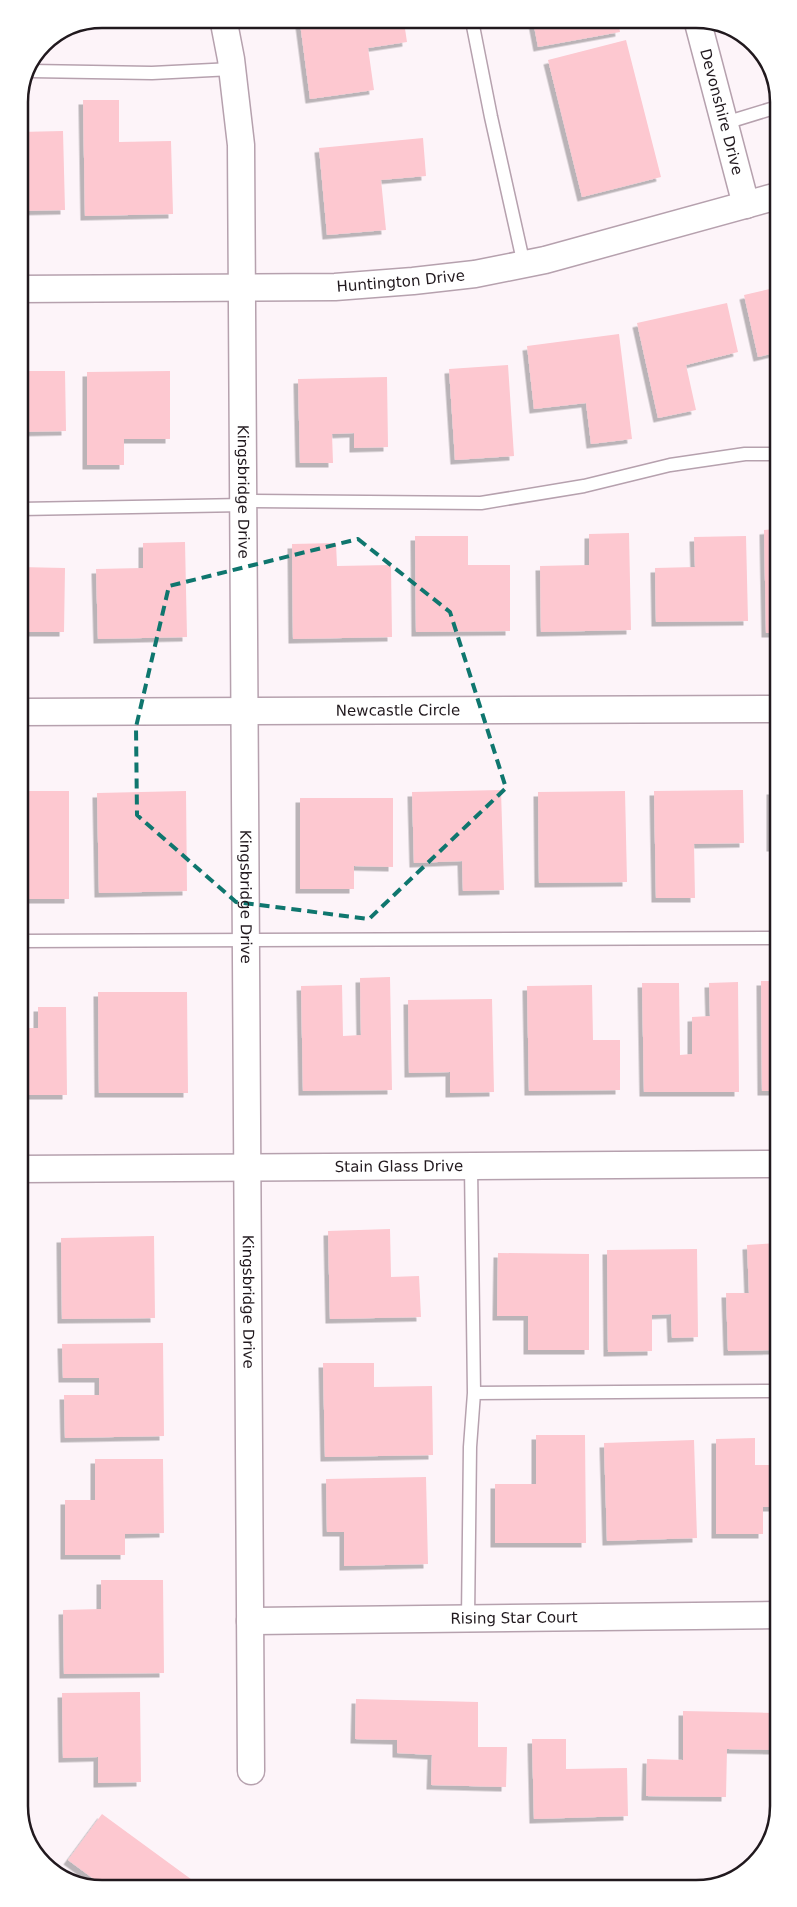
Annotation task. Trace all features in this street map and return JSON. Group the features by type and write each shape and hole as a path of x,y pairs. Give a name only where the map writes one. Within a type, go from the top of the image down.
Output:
{"street":[{"name":"Kingsbridge Drive","path":"225,28 232,69 241,145 251,1771"},
{"name":"Devonshire Drive","path":"699,28 746,205"},
{"name":"Huntington Drive","path":"28,289 335,287 475,274 524,265 770,198"},
{"name":"Newcastle Circle","path":"28,712 770,709"},
{"name":"Stain Glass Drive","path":"28,1169 770,1164"},
{"name":"Rising Star Court","path":"250,1622 770,1615"}],"lane":[{"path":"473,28 524,265"},
{"path":"34,71 152,73 232,69"},
{"path":"725,123 770,109"},
{"path":"28,509 244,503 481,503 584,486 670,465 745,454 770,454"},
{"path":"28,941 770,938"},
{"path":"468,1619 470,1447 474,1393 471,1166"},
{"path":"474,1393 770,1391"}],"highlighted area":[{"path":"358,539 450,612 506,788 369,919 236,902 137,815 136,727 169,586"}],"building":[{"path":"301,28 405,28 407,42 368,48 374,90 310,99"},
{"path":"534,28 619,28 620,32 538,47"},
{"path":"626,40 661,177 582,197 548,60"},
{"path":"83,100 119,100 119,142 171,141 173,214 85,216"},
{"path":"63,131 65,210 28,211 28,132"},
{"path":"423,138 426,176 381,180 386,230 327,235 319,148"},
{"path":"770,289 770,354 758,357 744,295"},
{"path":"727,303 738,352 686,365 696,410 658,418 637,323"},
{"path":"619,334 632,439 591,444 586,403 534,409 527,346"},
{"path":"508,365 514,456 455,460 449,369"},
{"path":"28,371 65,371 66,431 28,432"},
{"path":"170,371 170,439 124,439 124,465 87,465 87,372"},
{"path":"387,377 388,447 354,448 354,433 332,434 333,463 300,463 298,379"},
{"path":"770,529 770,633 766,633 764,530"},
{"path":"629,533 631,630 541,632 540,566 589,565 589,534"},
{"path":"415,536 468,536 468,565 510,565 510,631 416,632"},
{"path":"746,536 748,621 656,622 655,568 695,567 694,537"},
{"path":"185,542 187,637 98,639 96,569 143,568 143,543"},
{"path":"336,543 337,566 391,565 392,637 293,639 292,544"},
{"path":"28,567 65,568 64,632 28,632"},
{"path":"501,790 504,890 463,891 462,861 414,863 412,792"},
{"path":"743,790 744,843 694,844 695,898 656,898 654,791"},
{"path":"28,791 69,791 69,899 28,899"},
{"path":"186,791 187,891 99,893 97,793"},
{"path":"625,791 627,882 539,883 538,792"},
{"path":"300,798 393,798 393,867 354,866 354,889 300,889"},
{"path":"390,977 392,1090 303,1091 301,986 342,985 343,1036 361,1035 360,978"},
{"path":"761,981 770,981 770,1091 762,1091"},
{"path":"738,982 739,1092 644,1092 642,983 679,983 680,1055 692,1054 692,1017 710,1016 709,983"},
{"path":"592,985 593,1040 620,1040 620,1090 529,1091 527,986"},
{"path":"98,992 187,992 188,1093 99,1093"},
{"path":"492,999 494,1092 450,1093 450,1072 409,1073 408,1000"},
{"path":"38,1007 66,1007 67,1095 28,1095 28,1028 38,1028"},
{"path":"390,1229 391,1277 419,1276 421,1317 330,1319 328,1231"},
{"path":"154,1236 155,1318 62,1319 61,1238"},
{"path":"770,1243 770,1350 728,1351 726,1293 749,1293 747,1245"},
{"path":"697,1249 698,1337 672,1338 671,1314 652,1315 652,1351 608,1352 607,1250"},
{"path":"498,1253 589,1254 589,1350 528,1350 528,1316 497,1316"},
{"path":"163,1343 164,1436 65,1438 64,1395 99,1395 99,1378 63,1378 62,1344"},
{"path":"323,1363 374,1363 374,1387 432,1386 433,1455 325,1457"},
{"path":"536,1435 585,1435 586,1543 495,1543 495,1484 536,1484"},
{"path":"755,1438 755,1465 770,1465 770,1507 763,1507 763,1534 716,1534 716,1439"},
{"path":"694,1440 697,1538 607,1541 604,1443"},
{"path":"95,1459 163,1459 164,1533 125,1534 125,1555 65,1555 65,1500 95,1500"},
{"path":"426,1477 428,1564 344,1566 344,1532 327,1532 326,1479"},
{"path":"101,1580 163,1580 164,1673 64,1674 63,1610 101,1609"},
{"path":"140,1692 141,1782 98,1783 98,1757 63,1758 62,1693"},
{"path":"356,1699 478,1702 478,1747 507,1747 506,1787 431,1785 432,1755 397,1753 397,1740 355,1739"},
{"path":"683,1711 770,1713 770,1750 727,1749 726,1797 646,1796 647,1759 683,1760"},
{"path":"532,1739 566,1739 566,1769 627,1768 628,1816 534,1819"},
{"path":"102,1814 191,1879 93,1879 68,1860"}]}
